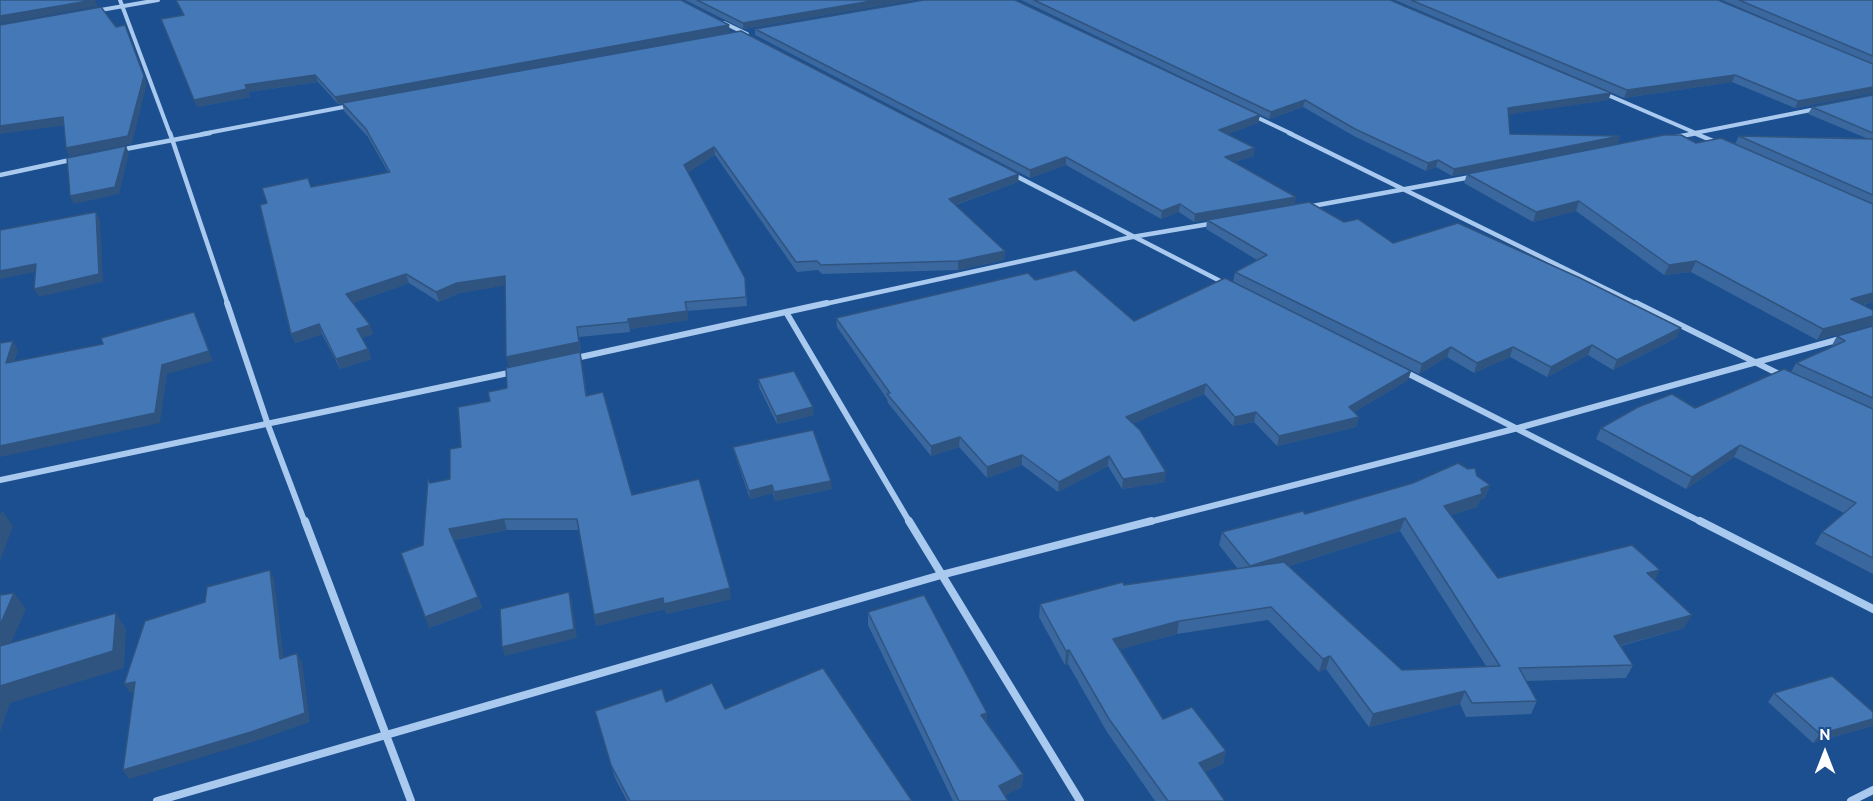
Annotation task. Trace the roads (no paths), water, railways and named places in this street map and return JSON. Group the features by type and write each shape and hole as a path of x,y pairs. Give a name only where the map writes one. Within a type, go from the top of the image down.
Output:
{"street":[{"path":"89,12 121,3 158,0"},
{"path":"121,3 172,139 268,425 411,801"},
{"path":"716,19 756,38"},
{"path":"733,35 756,31"},
{"path":"1599,92 1727,147"},
{"path":"115,151 359,105"},
{"path":"1673,137 1818,108"},
{"path":"1246,113 1407,190 1786,378"},
{"path":"0,175 80,158"},
{"path":"1006,171 1228,285"},
{"path":"1304,207 1477,176"},
{"path":"568,360 1132,237 1224,221"},
{"path":"786,312 941,575 1080,801"},
{"path":"157,801 941,575 1518,428 1851,336"},
{"path":"0,480 522,370"},
{"path":"1400,370 1873,609"},
{"path":"1851,801 1873,790"}]}
